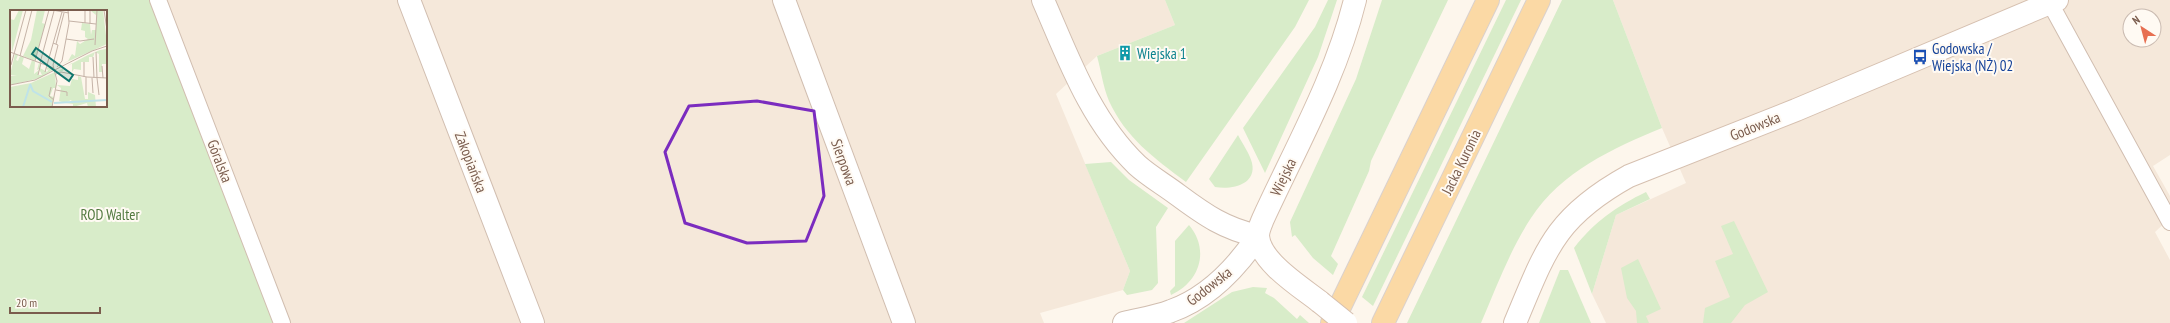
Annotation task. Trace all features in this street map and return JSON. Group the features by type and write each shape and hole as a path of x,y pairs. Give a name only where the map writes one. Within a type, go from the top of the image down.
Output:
{"main road":[{"path":"1332,323 1488,0"},
{"name":"Jacka Kuronia","path":"1383,323 1539,0"}],"street":[{"name":"Zakopiańska","path":"409,0 533,323"},
{"name":"Sierpowa","path":"784,0 904,323"},
{"path":"1043,0 1079,83 1114,139 1137,165 1222,224 1235,231 1258,236 1261,248 1270,261 1346,323"},
{"name":"Wiejska","path":"1258,236 1263,218 1333,67 1346,34 1355,0"},
{"name":"Godowska","path":"1515,323 1538,269 1552,241 1576,212 1605,190 1629,176 1796,110 2053,2"},
{"name":"Godowska","path":"1124,323 1171,311 1207,292 1236,266 1258,236"}],"lane":[{"name":"Góralska","path":"158,0 282,323"},
{"path":"2053,2 2170,222"}],"highlighted area":[{"path":"757,101 814,111 824,196 806,241 747,243 685,223 665,152 689,106"}],"shaded area":[{"path":"151,0 1165,0 1175,25 1097,56 1056,94 1130,271 1123,290 1040,313 1044,323 275,323"},
{"path":"1613,0 2170,0 2170,155 2153,166 2170,196 2170,218 2155,232 2170,260 2170,323 1606,323 1592,294 1616,215 1686,183 1662,128"}],"green space":[{"name":"ROD Walter","path":"0,0 151,0 275,323 0,323"},
{"path":"1165,0 1309,0 1295,27 1186,182 1152,156 1132,137 1124,126 1107,96 1097,56 1175,25"},
{"path":"1328,0 1337,0 1318,57 1265,173 1243,128 1315,27"},
{"path":"1382,0 1448,0 1371,161 1369,171 1331,256 1338,264 1333,275 1313,258 1295,235 1292,237 1290,222 1356,79"},
{"path":"1506,0 1521,0 1373,306 1362,297"},
{"path":"1562,0 1613,0 1662,128 1625,144 1589,163 1557,187 1543,202 1523,230 1516,243 1481,323 1407,323"},
{"path":"1238,135 1248,152 1252,163 1253,170 1251,176 1247,181 1235,187 1215,187 1209,179"},
{"path":"1111,162 1129,180 1168,208 1156,227 1158,283 1152,290 1127,295 1123,290 1130,271 1085,164"},
{"path":"1646,192 1650,199 1616,215 1592,294 1574,248 1590,230 1616,209"},
{"path":"1734,221 1768,292 1745,305 1731,323 1703,323 1705,308 1730,297 1715,261 1733,254 1721,226"},
{"path":"1189,225 1199,245 1199,264 1195,274 1189,282 1171,295 1170,291 1175,286 1175,241"},
{"path":"1638,259 1661,309 1646,316 1649,323 1637,323 1636,311 1627,298 1621,268"},
{"path":"1560,270 1568,270 1591,323 1539,323"},
{"path":"1253,287 1267,288 1265,293 1274,298 1297,319 1300,315 1309,323 1184,323 1232,292"}],"place":[{"name":"Wiejska 1","path":"1125,53"},
{"name":"Godowska / Wiejska (NŻ) 02","path":"1920,57"}]}
